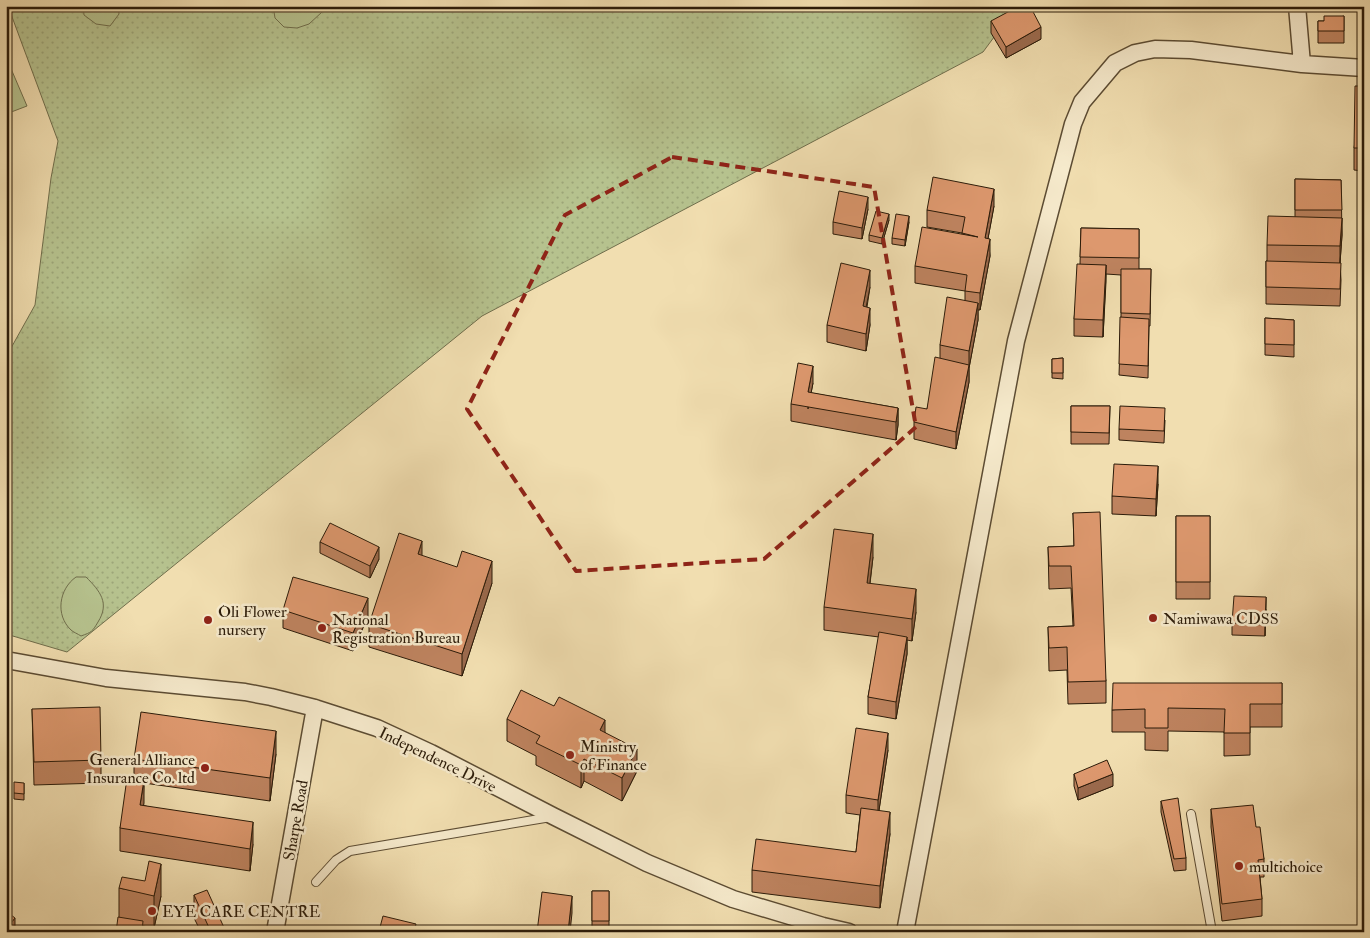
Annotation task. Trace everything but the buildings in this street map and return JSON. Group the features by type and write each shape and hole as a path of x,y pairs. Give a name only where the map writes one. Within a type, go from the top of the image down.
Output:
{"street":[{"path":"1297,6 1302,64"},
{"path":"905,932 1016,340 1073,124 1082,102 1115,63 1134,53 1155,49 1191,50 1302,64 1364,68"},
{"name":"Independence Drive","path":"6,660 106,678 245,692 315,708 377,728 431,753 647,863 733,898 823,926 849,932"},
{"name":"Sharpe Road","path":"275,932 315,708"}],"lane":[{"path":"1191,814 1212,932"},
{"path":"316,882 336,860 350,851 552,816"}],"highlighted area":[{"path":"672,157 874,187 916,427 764,559 576,571 467,409 565,215"}],"green space":[{"path":"8,6 1017,6 983,52 482,316 67,652 6,634 6,357 35,305 51,178 58,141"},
{"path":"83,6 118,6 119,14 110,26 96,24 84,15"},
{"path":"273,6 322,6 322,12 309,24 297,28 284,27 275,18"},
{"path":"6,57 27,106 6,114"},
{"path":"76,577 86,577 99,592 103,603 102,615 94,628 81,636 72,631 66,624 61,610 61,602 66,588"}],"place":[{"name":"Namiwawa CDSS","path":"1153,618"},
{"name":"Oli Flower nursery","path":"208,620"},
{"name":"National Registration Bureau","path":"322,628"},
{"name":"Ministry of Finance","path":"570,755"},
{"name":"General Alliance Insurance Co. ltd","path":"205,768"},
{"name":"multichoice","path":"1239,866"},
{"name":"EYE CARE CENTRE","path":"152,911"}]}
